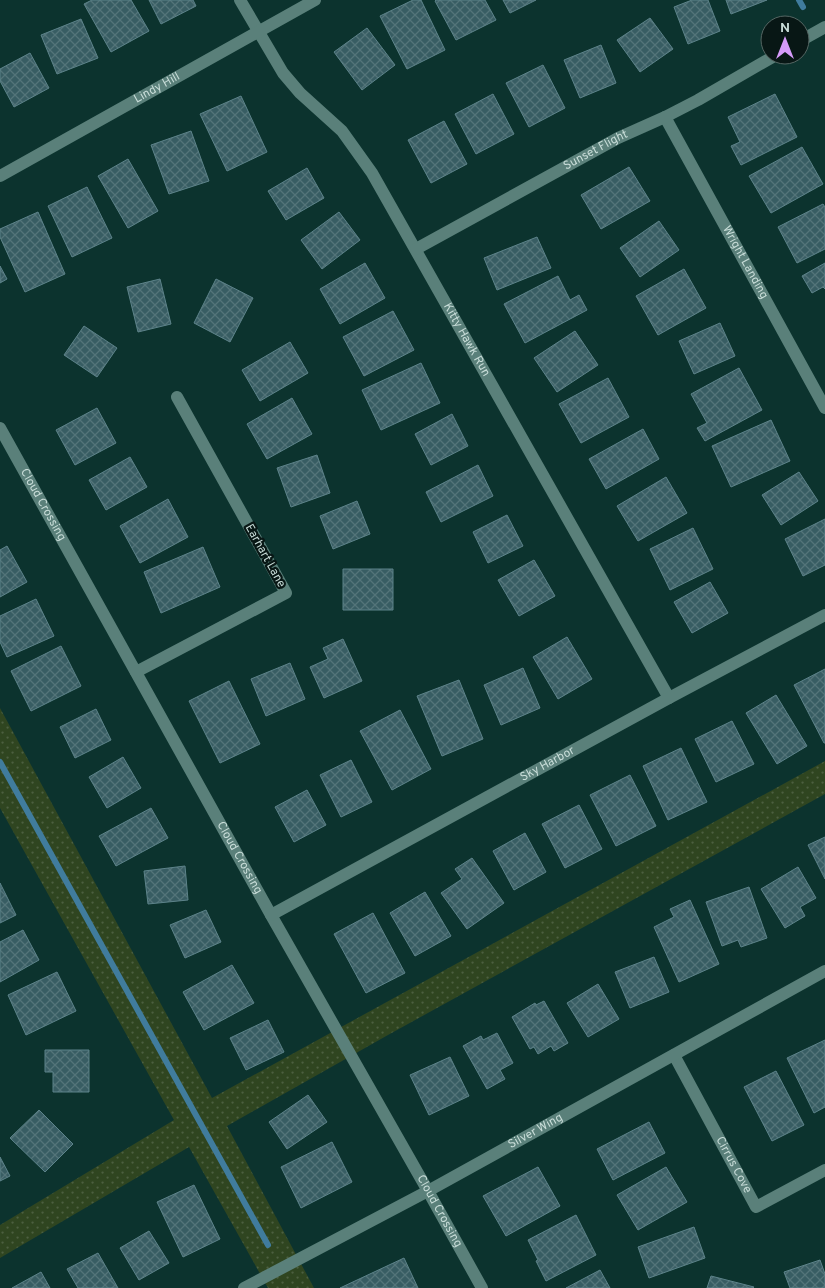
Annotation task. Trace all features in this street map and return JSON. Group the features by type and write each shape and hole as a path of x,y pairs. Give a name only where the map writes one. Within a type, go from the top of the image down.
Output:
{"street":[{"name":"Kitty Hawk Run","path":"240,0 283,73 300,93 342,132 368,166 669,698"},
{"name":"Lindy Hill","path":"0,176 315,0"},
{"path":"810,35 825,27"},
{"name":"Sunset Flight","path":"416,249 618,138 698,100 760,64"},
{"name":"Wright Landing","path":"665,117 825,408"},
{"name":"Earhart Lane","path":"136,672 286,593 177,397"},
{"name":"Cloud Crossing","path":"0,428 271,915 482,1288"},
{"name":"Sky Harbor","path":"271,915 825,615"},
{"name":"Silver Wing","path":"244,1288 428,1191 825,971"},
{"name":"Cirrus Cove","path":"674,1055 756,1207 825,1170"}],"green space":[{"path":"0,708 212,1098 825,761 825,794 227,1126 314,1288 268,1288 189,1147 0,1258 0,1225 174,1120 0,808"}],"building":[{"path":"92,0 131,0 149,31 111,52 84,4"},
{"path":"149,0 193,0 196,6 161,24"},
{"path":"413,0 421,0 445,50 407,69 380,16"},
{"path":"436,0 485,0 496,20 456,40"},
{"path":"503,0 536,0 510,13"},
{"path":"692,0 708,0 720,31 688,44 674,7"},
{"path":"726,0 767,0 731,14"},
{"path":"650,18 673,49 640,72 617,40"},
{"path":"81,19 98,58 57,74 41,35"},
{"path":"367,28 395,65 362,90 334,52"},
{"path":"601,45 616,83 580,98 564,60"},
{"path":"30,53 49,88 14,107 0,81 0,69"},
{"path":"543,65 565,108 529,127 506,83"},
{"path":"493,94 514,134 476,154 455,114"},
{"path":"775,94 797,137 741,165 731,146 740,142 728,117"},
{"path":"241,96 267,152 227,171 200,114"},
{"path":"444,121 467,164 431,183 408,140"},
{"path":"191,131 209,181 169,194 151,145"},
{"path":"802,147 823,184 771,213 749,176"},
{"path":"128,159 158,211 128,228 98,176"},
{"path":"629,167 650,201 601,229 581,195"},
{"path":"307,168 324,198 286,220 268,191"},
{"path":"87,187 112,238 72,257 48,206"},
{"path":"823,204 825,207 825,249 797,263 778,227"},
{"path":"38,212 65,274 25,292 0,237 0,229"},
{"path":"339,212 360,240 322,269 301,240"},
{"path":"659,221 679,250 640,277 620,248"},
{"path":"537,237 551,268 497,290 484,258"},
{"path":"365,263 385,298 340,324 320,289"},
{"path":"825,263 825,289 823,287 812,293 802,276"},
{"path":"0,266 7,279 0,283"},
{"path":"684,269 706,308 658,335 636,296"},
{"path":"558,276 570,300 579,295 587,310 525,343 504,304"},
{"path":"160,279 171,324 138,332 127,287"},
{"path":"216,279 253,298 230,342 194,323"},
{"path":"393,311 414,350 364,376 343,337"},
{"path":"720,323 735,356 694,374 679,341"},
{"path":"84,326 117,348 97,377 64,355"},
{"path":"575,331 598,365 557,392 534,358"},
{"path":"290,342 308,373 260,401 242,370"},
{"path":"421,363 440,403 381,430 362,390"},
{"path":"739,368 762,410 705,441 697,428 707,423 691,394"},
{"path":"608,378 629,417 581,443 559,404"},
{"path":"292,398 312,434 267,459 247,424"},
{"path":"97,408 116,443 75,465 56,430"},
{"path":"452,414 468,446 431,465 415,434"},
{"path":"771,420 790,461 731,487 712,446"},
{"path":"643,429 659,459 606,489 589,459"},
{"path":"317,455 330,493 291,507 277,468"},
{"path":"130,457 147,487 106,510 89,480"},
{"path":"478,465 493,496 441,522 426,492"},
{"path":"799,472 818,501 781,525 762,495"},
{"path":"666,477 687,513 638,541 617,506"},
{"path":"168,499 188,537 140,563 120,526"},
{"path":"357,501 370,534 333,549 320,516"},
{"path":"507,515 523,546 488,563 473,532"},
{"path":"825,519 825,565 803,576 785,539"},
{"path":"693,528 713,569 670,590 650,549"},
{"path":"7,546 27,582 0,597 0,550"},
{"path":"203,547 220,587 161,613 144,572"},
{"path":"534,560 555,596 519,616 498,580"},
{"path":"343,569 393,569 393,610 343,610"},
{"path":"710,582 728,613 692,633 674,602"},
{"path":"36,599 54,636 7,657 0,642 0,616"},
{"path":"567,637 592,679 558,699 533,657"},
{"path":"343,639 362,681 324,698 310,667 328,659 323,648"},
{"path":"61,646 81,686 31,711 11,671"},
{"path":"290,663 305,699 266,716 251,679"},
{"path":"523,668 540,708 501,725 484,685"},
{"path":"825,669 825,743 824,743 794,685"},
{"path":"459,680 483,739 442,756 417,696"},
{"path":"229,681 260,744 220,763 189,701"},
{"path":"776,695 807,746 777,764 746,713"},
{"path":"96,709 111,740 75,758 60,727"},
{"path":"400,710 431,769 392,790 360,731"},
{"path":"732,721 754,764 716,782 695,739"},
{"path":"681,748 707,802 668,820 643,766"},
{"path":"123,757 141,788 107,808 89,777"},
{"path":"351,760 372,802 341,817 320,775"},
{"path":"630,775 656,826 616,846 590,795"},
{"path":"307,790 326,825 294,842 275,807"},
{"path":"579,805 602,849 565,868 542,824"},
{"path":"151,808 168,838 116,866 99,836"},
{"path":"525,833 546,872 514,890 493,851"},
{"path":"825,837 825,879 808,845"},
{"path":"472,858 504,903 467,929 441,893 462,879 455,869"},
{"path":"185,866 188,900 148,904 144,871"},
{"path":"798,867 816,898 800,907 805,916 785,928 761,889"},
{"path":"0,883 16,915 0,923"},
{"path":"749,887 767,938 741,947 738,940 722,946 706,902"},
{"path":"425,892 451,936 415,956 390,913"},
{"path":"690,900 719,964 679,982 654,927 674,917 670,909"},
{"path":"206,910 221,942 185,958 170,925"},
{"path":"373,913 405,973 366,993 334,934"},
{"path":"23,930 39,960 0,982 0,942"},
{"path":"654,957 669,992 630,1008 615,972"},
{"path":"232,965 254,1003 204,1030 183,992"},
{"path":"57,972 76,1011 26,1035 8,995"},
{"path":"598,984 619,1019 588,1037 567,1003"},
{"path":"544,1001 568,1043 554,1051 551,1046 538,1054 534,1047 530,1049 512,1017 535,1003 536,1005"},
{"path":"268,1020 284,1052 246,1070 230,1038"},
{"path":"497,1033 513,1063 500,1070 505,1079 487,1089 463,1046 481,1036 483,1040"},
{"path":"825,1040 825,1107 814,1113 787,1058"},
{"path":"45,1050 89,1050 89,1092 53,1092 53,1072 45,1072"},
{"path":"450,1057 469,1096 429,1115 410,1075"},
{"path":"776,1071 804,1125 772,1141 744,1087"},
{"path":"308,1095 327,1122 287,1149 269,1122"},
{"path":"39,1110 73,1144 45,1172 10,1138"},
{"path":"649,1122 665,1153 613,1180 597,1149"},
{"path":"332,1142 352,1182 301,1208 281,1167"},
{"path":"0,1157 10,1176 0,1181"},
{"path":"538,1167 560,1206 506,1236 483,1196"},
{"path":"666,1167 687,1202 638,1230 617,1195"},
{"path":"194,1185 220,1239 183,1257 157,1202"},
{"path":"576,1215 596,1255 546,1281 528,1240"},
{"path":"694,1227 705,1258 649,1278 638,1247"},
{"path":"149,1231 169,1263 139,1280 120,1248"},
{"path":"98,1253 118,1288 78,1288 67,1269"},
{"path":"404,1258 418,1288 340,1288"},
{"path":"820,1260 825,1274 825,1288 790,1288 784,1272"},
{"path":"600,1270 610,1288 566,1288"},
{"path":"41,1272 50,1288 12,1288"},
{"path":"711,1276 754,1287 707,1288"}],"waterway":[{"path":"799,0 803,7"},
{"path":"0,762 268,1245"}]}
